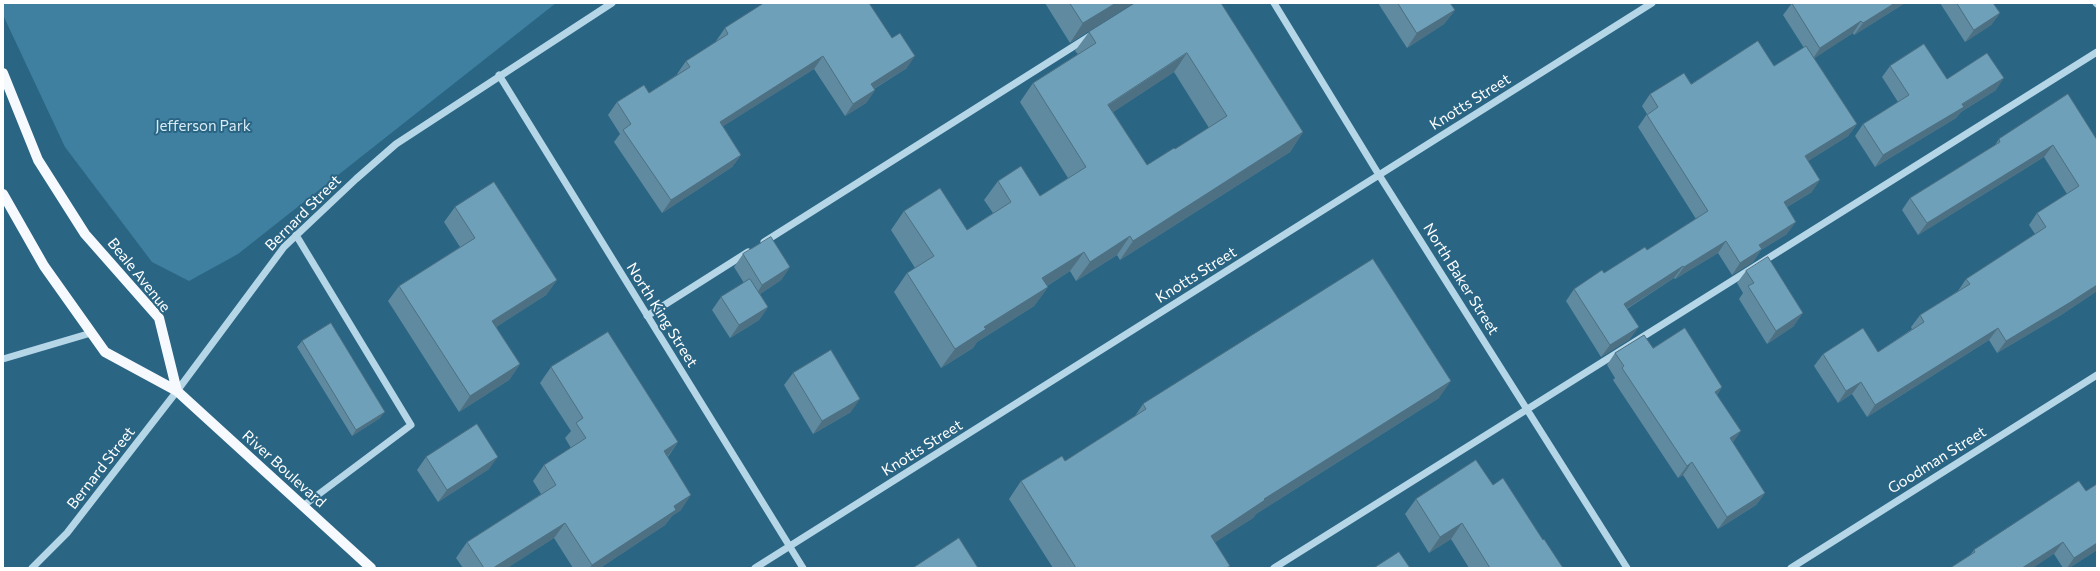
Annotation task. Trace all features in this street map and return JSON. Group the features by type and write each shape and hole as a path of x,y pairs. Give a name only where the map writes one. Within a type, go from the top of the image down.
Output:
{"main road":[{"name":"Beale Avenue","path":"3,73 42,167 85,234 159,318 177,391"},
{"path":"3,194 44,266 105,352 177,391"},
{"name":"River Boulevard","path":"177,391 371,568"}],"street":[{"name":"Bernard Street","path":"32,568 67,533 177,391 284,247 296,235 396,144 499,75 612,3"},
{"name":"North Baker Street","path":"1274,3 1380,175 1627,568"},
{"name":"Knotts Street","path":"755,568 1652,3"},
{"path":"647,316 1095,33"},
{"path":"1274,568 2097,52"},
{"name":"North King Street","path":"499,75 802,568"},
{"path":"296,235 411,425 303,506"},
{"path":"3,358 91,333"},
{"name":"Goodman Street","path":"1791,568 2097,375"}],"green space":[{"name":"Jefferson Park","path":"3,3 556,3 238,254 189,281 152,262 65,147 3,15"}],"building":[{"path":"764,3 869,3 892,38 900,33 915,56 871,84 875,90 853,104 823,56 720,122 741,155 671,200 623,130 631,124 617,102 644,85 649,93 690,67 686,61 728,34 725,28"},
{"path":"1070,3 1116,3 1083,23"},
{"path":"1135,3 1221,3 1303,132 1133,241 1130,236 1090,262 1084,252 1042,278 1048,287 984,327 986,329 955,349 907,273 934,256 904,211 940,188 967,230 1011,202 998,181 1021,166 1040,196 1086,167 1033,83 1096,43 1089,32","holes":["1187,53 1227,116 1147,165 1108,105"]},
{"path":"1398,3 1450,3 1455,10 1417,33"},
{"path":"1792,3 1895,3 1863,23 1861,21 1820,48"},
{"path":"1957,3 1993,3 2000,13 1974,30"},
{"path":"1758,41 1774,66 1806,46 1857,124 1805,156 1820,180 1784,202 1796,222 1759,245 1762,249 1740,263 1726,241 1684,267 1683,266 1624,304 1639,327 1610,345 1574,289 1602,270 1604,273 1645,247 1647,250 1708,211 1647,115 1658,107 1650,94 1684,73 1691,84"},
{"path":"1924,44 1947,79 1987,53 2004,78 1962,104 1964,107 1883,155 1863,124 1909,95 1890,66"},
{"path":"2068,94 2097,140 2097,285 2006,341 1998,328 1875,405 1861,382 1846,391 1823,354 1863,328 1878,352 1924,322 1920,315 1970,284 1966,279 2046,227 2037,213 2079,186 2053,145 1927,223 1910,198 2000,142 1999,139"},
{"path":"494,182 557,280 492,321 520,364 470,396 399,286 475,238 455,207"},
{"path":"771,237 790,267 762,285 743,254"},
{"path":"1768,257 1803,313 1776,331 1748,286 1754,283 1746,271"},
{"path":"1373,259 1451,381 1264,499 1265,500 1211,536 1230,566 1226,568 1076,568 1021,481 1062,456 1065,461 1146,409 1143,404"},
{"path":"750,279 768,307 739,325 721,297"},
{"path":"331,323 385,412 356,430 302,341"},
{"path":"1685,328 1722,387 1715,392 1741,431 1730,438 1765,493 1727,517 1692,462 1687,466 1622,368 1624,366 1615,353 1644,335 1653,348"},
{"path":"608,332 678,442 664,451 691,495 674,506 676,510 592,565 565,523 493,568 484,568 467,542 556,485 544,465 586,438 576,423 583,418 551,367"},
{"path":"831,350 860,399 822,421 793,373"},
{"path":"477,424 498,457 447,490 426,457"},
{"path":"1476,460 1493,485 1503,478 1563,568 1490,568 1462,523 1440,537 1416,499"},
{"path":"2079,481 2086,491 2097,484 2097,543 2074,558 2063,542 2022,568 1950,568 1975,552 1974,550"},
{"path":"959,538 978,568 913,568"},
{"path":"1399,552 1410,568 1374,568"}]}
